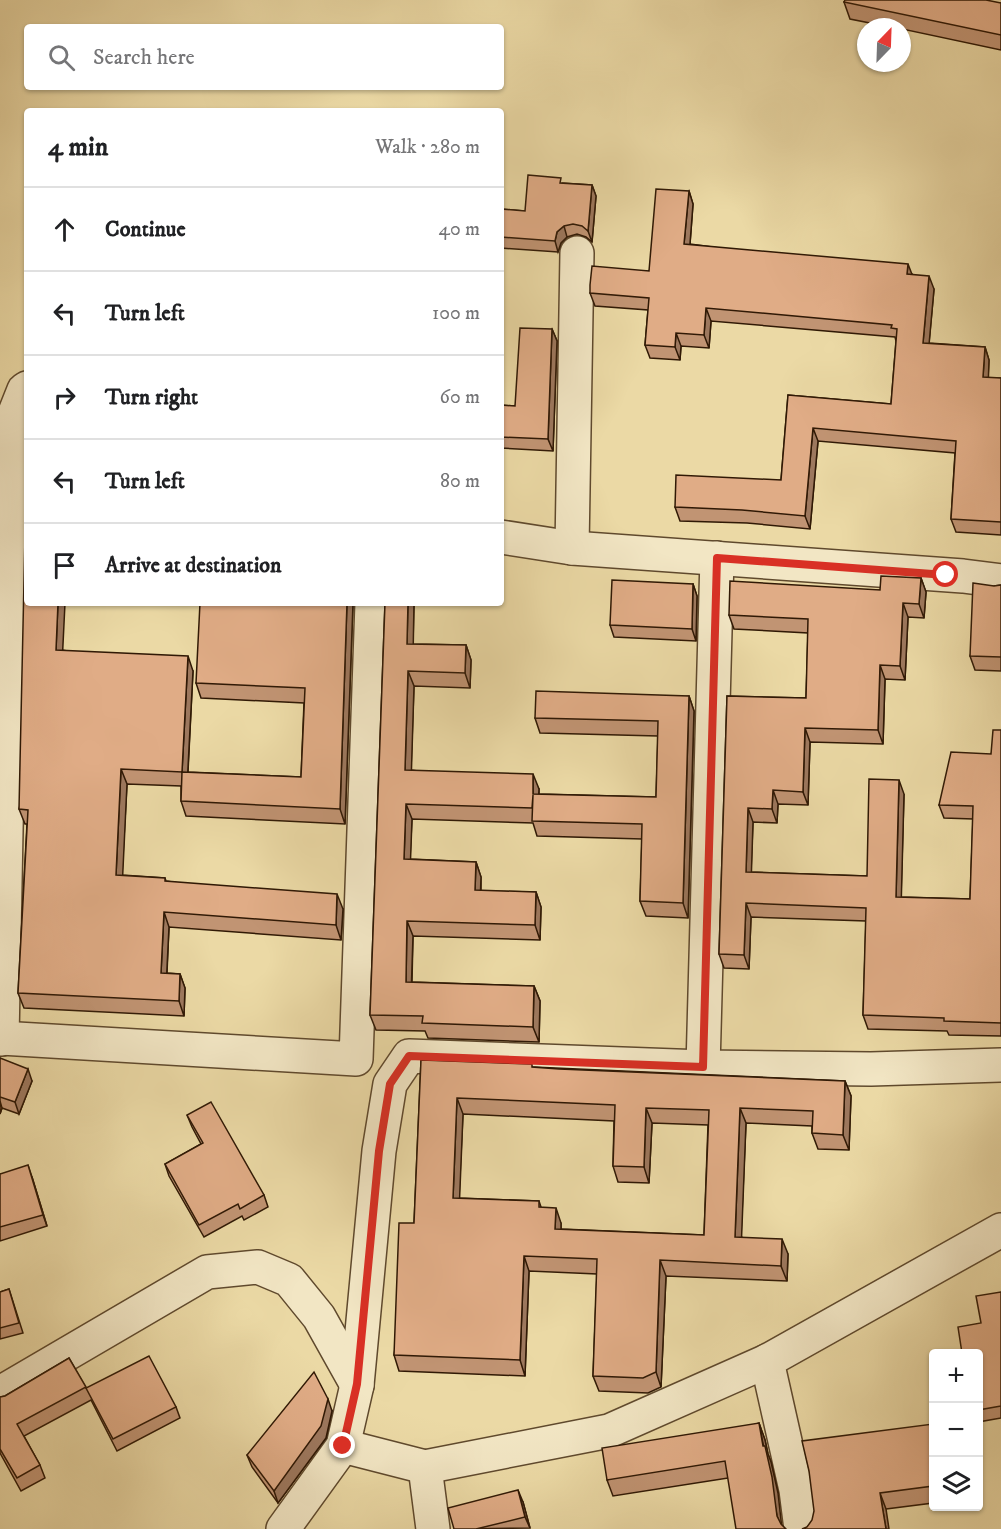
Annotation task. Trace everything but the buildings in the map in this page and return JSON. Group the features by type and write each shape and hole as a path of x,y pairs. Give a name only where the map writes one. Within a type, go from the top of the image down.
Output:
{"street":[{"path":"572,548 577,254"},
{"path":"24,390 14,415 1,1039 356,1059 409,1056 703,1067 871,1069 1001,1065"},
{"path":"504,537 572,548 963,576 1001,581"},
{"path":"703,1067 717,558"},
{"path":"356,1059 372,606"},
{"path":"283,1529 343,1446 357,1384 379,1151 388,1095 390,1084 409,1056"},
{"path":"343,1446 424,1467 609,1431 766,1361 1001,1230"},
{"path":"0,1392 207,1272 258,1267 289,1280 319,1317 357,1384"},
{"path":"766,1361 796,1490 801,1529"},
{"path":"424,1467 433,1529"}],"route":[{"path":"343,1446 357,1384 379,1151 390,1084 409,1056 703,1067 717,558 946,575"}]}
